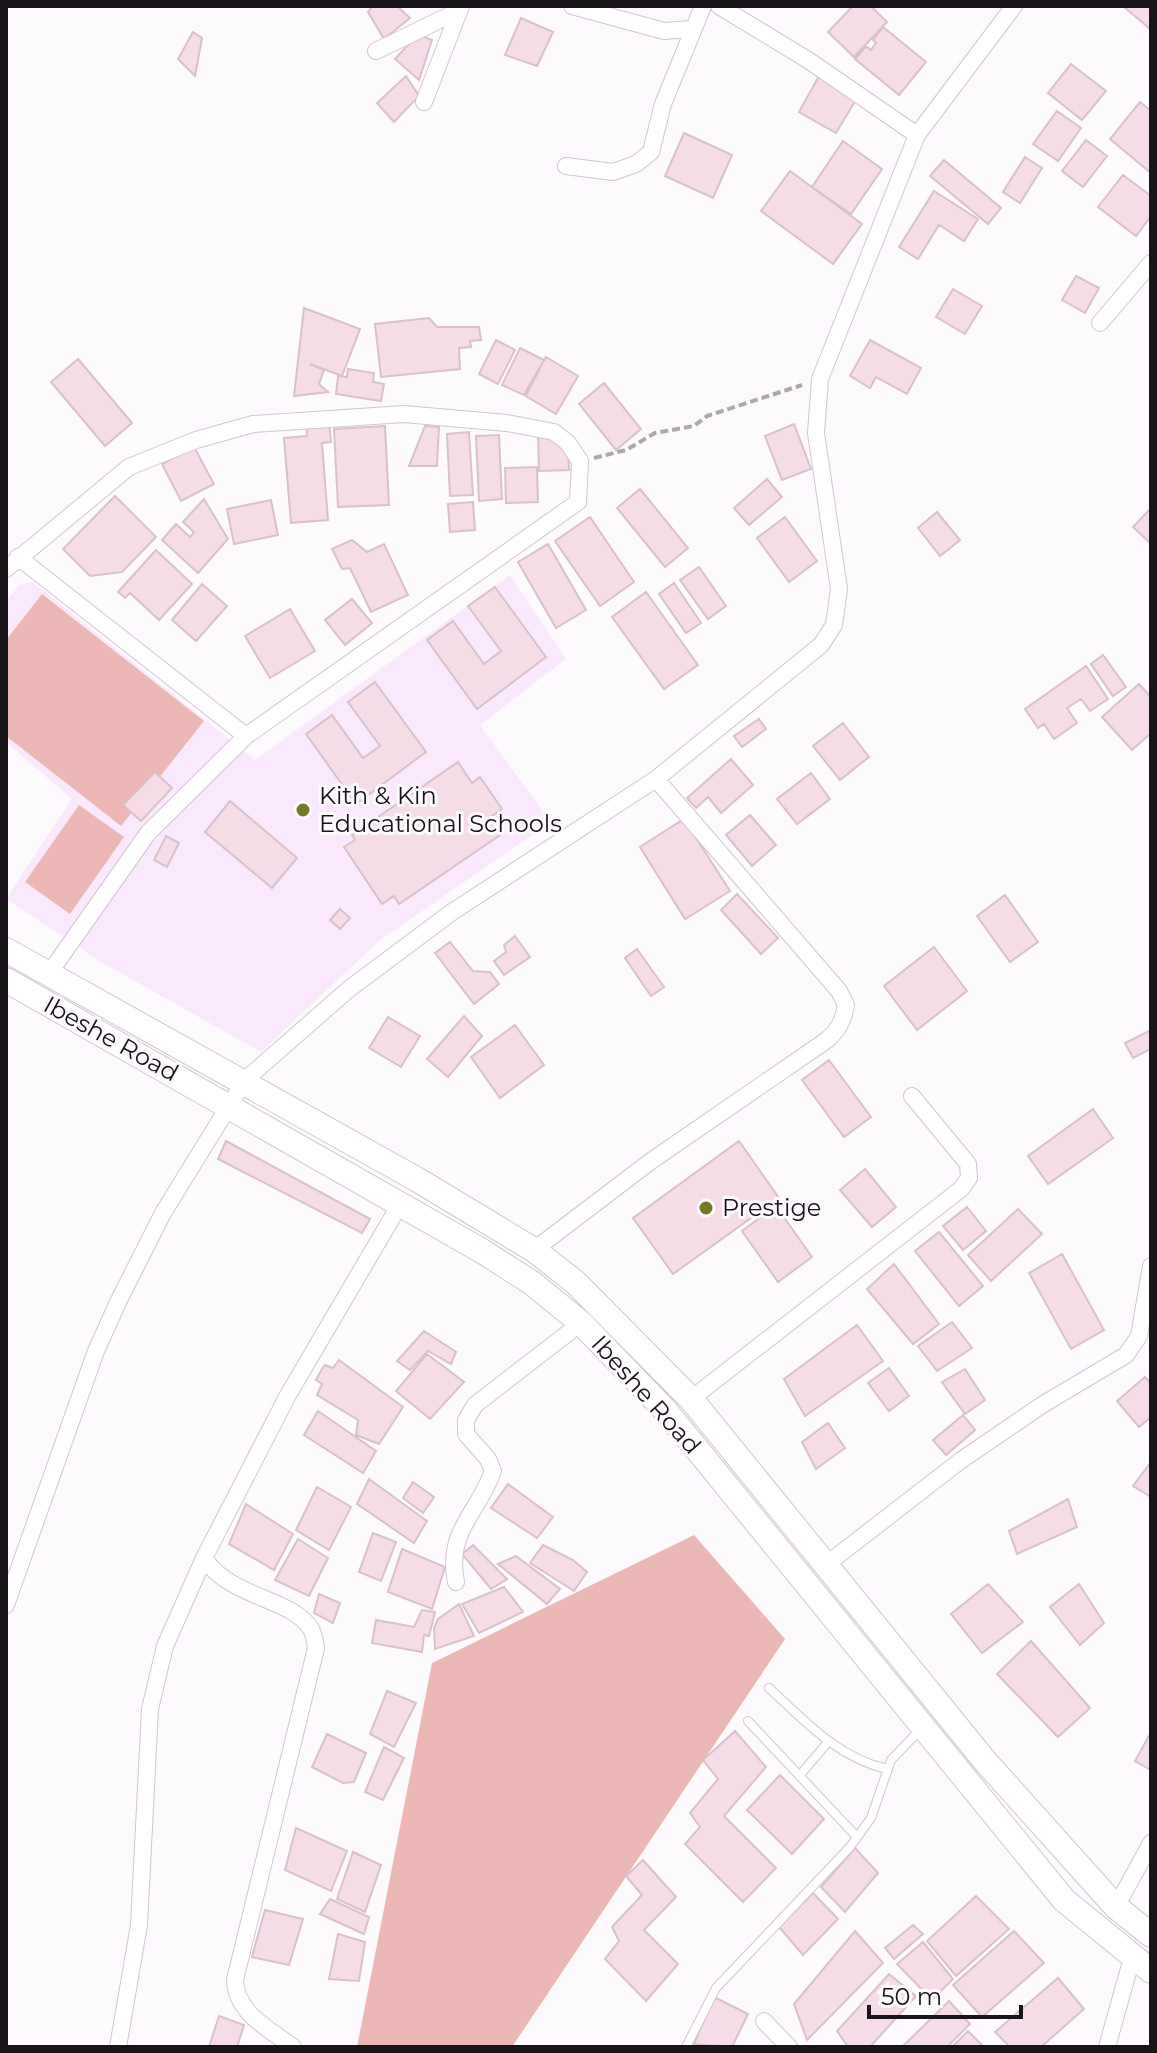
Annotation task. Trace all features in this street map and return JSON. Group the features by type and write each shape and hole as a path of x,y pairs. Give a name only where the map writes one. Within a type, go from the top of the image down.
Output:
{"main road":[{"name":"Ibeshe Road","path":"6,950 245,1080 534,1250 575,1282 691,1399 985,1761 1116,1907 1149,1929"},
{"name":"Ibeshe Road","path":"6,980 231,1106 532,1283 581,1323 665,1410 1064,1900 1141,1964"}],"street":[{"path":"572,6 664,31 691,29"},
{"path":"566,166 613,172 636,164 651,152 663,104 691,29 703,6"},
{"path":"719,6 808,60 917,135"},
{"path":"6,1605 96,1351 119,1300 163,1213 245,1080 349,989 452,912 656,779 821,645 834,625 839,589 816,433 820,379 917,135 1014,6"},
{"path":"376,51 458,9"},
{"path":"424,102 458,9"},
{"path":"1100,323 1151,263"},
{"path":"48,975 148,833 246,736 578,502 580,461 568,443 554,432 507,423 404,414 253,424 196,440 129,467 12,563 246,736"},
{"path":"534,1250 651,1161 827,1040 839,1030 844,1018 846,1005 839,991 656,779"},
{"path":"691,1399 961,1189 969,1178 968,1164 912,1096"},
{"path":"118,2047 139,1925 150,1709 165,1646 204,1558 288,1395 399,1206"},
{"path":"827,1564 960,1461 1042,1405 1126,1355 1145,1334 1151,1266"},
{"path":"456,1582 452,1563 457,1538 493,1471 488,1459 466,1434 466,1420 475,1405 581,1323"},
{"path":"204,1558 215,1574 228,1584 291,1612 312,1630 316,1648 235,1980 235,1995 245,2010 293,2047"},
{"path":"1116,1907 1151,1843"},
{"path":"1107,2047 1141,1964"},
{"path":"764,2021 789,2047"}],"lane":[{"path":"769,1688 828,1742 859,1763 887,1769"},
{"path":"748,1721 857,1837"},
{"path":"686,2047 716,1988 857,1837 871,1818 896,1752 922,1729"},
{"path":"800,1775 828,1742"}],"path":[{"path":"580,461 626,450 655,433 694,426 721,411 820,379"}],"shaded area":[{"name":"Kith & Kin Educational Schools","path":"510,575 566,659 480,725 551,822 379,941 261,1052 101,962 6,899 72,799 6,742 6,602 19,585 33,582 255,760"},
{"path":"42,594 204,721 121,826 6,736 6,640"},
{"path":"79,805 124,837 70,914 25,882"},
{"path":"694,1535 785,1639 512,2047 357,2047 432,1663"}],"building":[{"path":"373,6 397,6 410,18 384,39 368,12"},
{"path":"853,6 871,6 887,22 854,57 828,32"},
{"path":"1123,6 1151,6 1150,29"},
{"path":"521,18 553,32 537,66 505,55"},
{"path":"883,27 926,62 899,95 855,59 866,46 871,50 876,43 873,40"},
{"path":"193,32 202,38 195,76 178,59"},
{"path":"418,34 432,40 419,80 395,59"},
{"path":"1071,64 1106,91 1082,120 1048,93"},
{"path":"406,76 419,96 394,122 377,103"},
{"path":"819,76 857,98 836,133 799,112"},
{"path":"1140,102 1151,111 1151,173 1110,139"},
{"path":"1057,111 1081,128 1058,161 1033,144"},
{"path":"684,133 732,155 713,198 665,176"},
{"path":"1086,140 1107,156 1083,187 1062,171"},
{"path":"843,141 882,169 851,214 812,187"},
{"path":"1025,157 1042,168 1020,203 1003,192"},
{"path":"944,160 1001,208 988,224 930,176"},
{"path":"790,171 862,224 833,264 761,211"},
{"path":"1123,175 1151,196 1151,216 1136,236 1098,207"},
{"path":"934,191 978,219 964,241 939,225 918,259 899,247"},
{"path":"1076,276 1099,288 1085,313 1062,300"},
{"path":"953,289 982,306 965,334 936,317"},
{"path":"304,308 360,329 342,376 310,364 324,370 319,384 328,392 294,396"},
{"path":"429,318 437,327 479,327 481,340 470,341 471,347 459,348 460,369 381,377 375,324"},
{"path":"496,340 515,350 498,384 479,374"},
{"path":"870,340 921,368 907,394 876,377 870,388 850,376"},
{"path":"520,348 544,360 526,396 502,385"},
{"path":"546,357 578,376 556,414 524,395"},
{"path":"78,359 132,423 105,446 51,382"},
{"path":"348,369 374,373 373,382 384,384 381,401 336,394 338,376 347,377"},
{"path":"604,383 641,429 616,450 579,404"},
{"path":"329,422 331,442 322,443 328,520 291,523 284,438 307,436 306,424"},
{"path":"794,424 811,469 782,480 765,436"},
{"path":"385,426 389,505 338,507 334,429"},
{"path":"425,426 439,427 437,466 409,466"},
{"path":"469,432 473,495 450,496 447,434"},
{"path":"538,434 568,443 569,470 539,471"},
{"path":"499,435 502,499 479,501 476,436"},
{"path":"194,447 214,484 181,501 162,464"},
{"path":"537,467 538,502 506,503 505,468"},
{"path":"767,479 782,497 749,525 734,508"},
{"path":"640,489 688,548 665,567 617,508"},
{"path":"115,496 156,537 122,572 90,576 63,549"},
{"path":"204,499 228,539 198,573 162,540 176,524 190,537 194,532 183,522"},
{"path":"271,500 278,535 234,544 227,509"},
{"path":"473,502 475,530 450,532 448,504"},
{"path":"1151,508 1151,544 1133,527"},
{"path":"937,512 960,540 940,556 918,528"},
{"path":"590,517 634,582 600,606 555,541"},
{"path":"785,517 817,561 789,582 757,538"},
{"path":"352,540 367,552 384,544 408,595 371,612 350,568 342,569 332,549"},
{"path":"548,544 586,610 556,628 518,562"},
{"path":"156,550 192,584 159,620 130,593 125,598 118,592"},
{"path":"699,567 726,606 708,619 680,580"},
{"path":"674,583 701,623 686,633 659,594"},
{"path":"202,584 227,606 196,641 172,620"},
{"path":"495,587 546,657 477,709 427,640 453,621 484,664 501,651 468,606"},
{"path":"646,592 698,665 664,689 612,617"},
{"path":"352,599 372,623 345,645 325,620"},
{"path":"290,609 315,651 270,678 245,636"},
{"path":"1103,655 1126,687 1113,696 1091,664"},
{"path":"1086,666 1108,699 1090,711 1081,699 1067,708 1077,723 1054,739 1044,724 1038,728 1025,709"},
{"path":"375,682 426,752 356,804 306,734 332,715 363,758 380,746 348,702"},
{"path":"1139,684 1151,697 1151,733 1132,750 1102,717"},
{"path":"759,719 766,729 742,747 734,736"},
{"path":"843,723 869,757 840,780 813,746"},
{"path":"731,759 753,785 721,813 708,797 696,808 687,798"},
{"path":"458,762 472,783 480,777 502,809 492,816 503,833 399,904 394,896 382,904 344,847 355,840 352,835"},
{"path":"155,772 172,788 141,821 123,805"},
{"path":"811,773 830,799 797,824 777,799"},
{"path":"230,801 297,858 272,888 205,832"},
{"path":"750,815 776,845 752,866 726,835"},
{"path":"684,819 730,891 685,919 640,847"},
{"path":"166,836 179,843 167,867 154,860"},
{"path":"737,894 778,938 761,954 721,910"},
{"path":"1005,895 1038,942 1010,962 977,916"},
{"path":"340,909 350,918 340,929 330,920"},
{"path":"515,936 530,957 504,975 494,961 506,952 504,945"},
{"path":"450,942 473,971 490,972 499,984 474,1004 435,953"},
{"path":"934,947 967,991 917,1030 884,986"},
{"path":"637,949 664,987 651,996 625,958"},
{"path":"464,1016 482,1036 448,1077 427,1059"},
{"path":"388,1017 420,1036 401,1067 369,1048"},
{"path":"515,1025 544,1065 500,1098 471,1057"},
{"path":"1151,1030 1151,1049 1133,1058 1125,1043"},
{"path":"829,1060 871,1117 844,1137 802,1080"},
{"path":"1093,1109 1113,1138 1048,1184 1028,1156"},
{"path":"226,1141 370,1219 362,1233 218,1159"},
{"name":"Prestige","path":"739,1141 779,1198 673,1274 633,1218"},
{"path":"865,1169 896,1207 872,1227 840,1190"},
{"path":"776,1206 812,1257 778,1282 742,1231"},
{"path":"967,1207 986,1231 963,1250 943,1226"},
{"path":"1018,1209 1042,1234 991,1281 968,1255"},
{"path":"939,1232 983,1286 959,1306 915,1251"},
{"path":"1062,1254 1104,1330 1071,1349 1029,1273"},
{"path":"894,1264 939,1324 913,1344 867,1289"},
{"path":"952,1322 972,1348 937,1371 918,1346"},
{"path":"857,1325 883,1361 805,1416 784,1379"},
{"path":"424,1331 456,1352 451,1364 428,1351 410,1370 397,1361"},
{"path":"427,1354 464,1382 430,1419 396,1391"},
{"path":"339,1360 403,1407 379,1444 356,1435 358,1420 317,1395 322,1384 316,1380 322,1369 325,1365 333,1368"},
{"path":"889,1368 909,1396 889,1411 868,1383"},
{"path":"965,1369 985,1400 965,1414 942,1382"},
{"path":"1145,1377 1151,1384 1151,1417 1139,1427 1117,1401"},
{"path":"318,1411 376,1451 363,1473 304,1435"},
{"path":"963,1415 975,1430 946,1455 933,1440"},
{"path":"828,1423 845,1448 816,1469 802,1442"},
{"path":"1151,1462 1151,1497 1133,1486"},
{"path":"369,1479 427,1521 414,1543 357,1504"},
{"path":"413,1482 434,1497 423,1513 403,1498"},
{"path":"508,1484 553,1517 537,1538 491,1508"},
{"path":"317,1487 351,1507 329,1550 296,1530"},
{"path":"1068,1499 1077,1527 1017,1554 1009,1531"},
{"path":"246,1504 293,1534 274,1570 229,1544"},
{"path":"373,1533 396,1542 381,1581 359,1572"},
{"path":"298,1539 328,1558 309,1596 275,1580"},
{"path":"473,1545 507,1579 491,1589 462,1554"},
{"path":"543,1545 573,1560 587,1572 574,1591 530,1563"},
{"path":"402,1549 445,1567 432,1609 388,1592"},
{"path":"516,1556 560,1589 547,1604 498,1564"},
{"path":"988,1584 1023,1622 982,1653 951,1614"},
{"path":"1079,1584 1104,1623 1080,1645 1050,1607"},
{"path":"504,1587 523,1612 479,1633 462,1604"},
{"path":"319,1594 340,1603 333,1623 314,1613"},
{"path":"459,1604 474,1636 435,1649 434,1628 438,1619"},
{"path":"422,1610 435,1612 429,1636 424,1635 422,1652 372,1643 376,1620 414,1627"},
{"path":"1031,1641 1090,1708 1058,1737 997,1674"},
{"path":"387,1691 416,1703 394,1747 370,1734"},
{"path":"735,1731 766,1767 724,1816 776,1868 743,1902 685,1844 700,1827 690,1813 718,1779 703,1760"},
{"path":"1151,1732 1151,1770 1135,1761"},
{"path":"327,1734 366,1753 354,1782 343,1783 312,1767"},
{"path":"384,1747 404,1758 383,1800 365,1792"},
{"path":"780,1775 824,1819 792,1854 747,1810"},
{"path":"296,1828 347,1851 331,1891 285,1870"},
{"path":"855,1848 878,1873 845,1912 821,1887"},
{"path":"353,1852 381,1865 365,1912 337,1899"},
{"path":"643,1860 676,1897 644,1930 678,1964 646,2001 605,1959 619,1941 612,1927 642,1895 626,1876"},
{"path":"813,1893 838,1919 803,1955 779,1927"},
{"path":"976,1896 1009,1929 956,1976 927,1941"},
{"path":"330,1899 369,1917 364,1934 320,1914"},
{"path":"265,1910 303,1919 289,1965 252,1957"},
{"path":"913,1925 923,1934 894,1959 885,1948"},
{"path":"855,1931 883,1963 807,2040 794,2004"},
{"path":"1014,1931 1044,1963 982,2017 953,1985"},
{"path":"338,1934 365,1942 359,1981 329,1979"},
{"path":"923,1942 953,1979 932,2000 897,1964"},
{"path":"889,1974 916,1996 870,2047 848,2047 837,2031"},
{"path":"1058,1978 1084,2009 1041,2047 1010,2047 995,2032"},
{"path":"714,1997 748,2014 732,2047 694,2044"},
{"path":"949,2001 970,2024 947,2047 902,2047"},
{"path":"219,2016 244,2025 237,2047 209,2047"},
{"path":"968,2031 984,2047 952,2047"}],"place":[{"name":"Kith & Kin Educational Schools","path":"303,810"},
{"name":"Prestige","path":"706,1208"}]}
